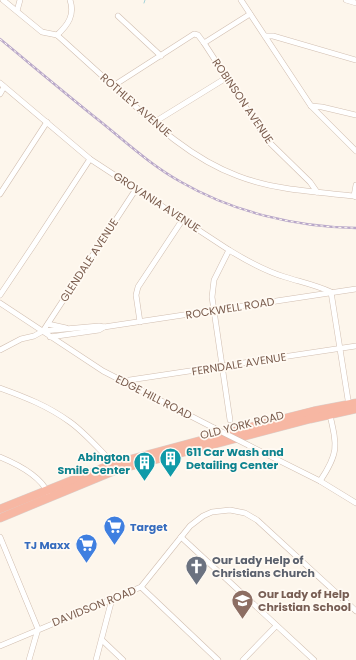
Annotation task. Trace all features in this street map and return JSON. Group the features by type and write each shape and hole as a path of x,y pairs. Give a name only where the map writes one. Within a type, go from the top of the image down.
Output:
{"highway":[{"name":"OLD YORK ROAD","path":"114,467 330,415 352,407"},
{"name":"OLD YORK ROAD","path":"0,518 48,494 114,467 252,427 352,407"},
{"name":"OLD YORK ROAD","path":"0,509 48,494"}],"street":[{"name":"ROTHLEY AVENUE","path":"3,0 42,32 57,35 153,124 193,153 219,169 239,177 268,184 355,197"},
{"path":"17,11 20,0"},
{"path":"57,35 70,21 72,13 70,0"},
{"path":"241,0 310,106 356,151"},
{"path":"346,0 356,3"},
{"path":"113,86 196,34 198,34 204,43 250,14"},
{"path":"118,16 161,56"},
{"path":"265,36 273,36 356,60"},
{"name":"ROBINSON AVENUE","path":"204,43 267,140 310,182 317,192"},
{"path":"153,124 226,78"},
{"path":"0,94 2,85"},
{"name":"GROVANIA AVENUE","path":"2,85 90,159 229,250 263,269 283,277 318,286 332,292"},
{"path":"310,106 322,107 356,115"},
{"path":"0,194 47,122"},
{"path":"0,294 90,159"},
{"path":"355,197 356,185"},
{"name":"GLENDALE AVENUE","path":"43,331 136,189"},
{"path":"140,322 136,295 138,287 183,219"},
{"path":"229,250 214,280 212,297 230,420"},
{"name":"ROCKWELL ROAD","path":"0,350 15,341 34,336 43,331 99,326 104,327 356,289"},
{"path":"332,292 339,348 352,407"},
{"name":"EDGE HILL ROAD","path":"0,303 103,372 320,481 356,503"},
{"name":"ROCKWELL ROAD","path":"48,324 73,329"},
{"name":"ROCKWELL ROAD","path":"50,337 99,330 104,327"},
{"name":"FERNDALE AVENUE","path":"122,382 356,346"},
{"path":"0,388 48,408 70,422 110,460 114,467"},
{"path":"320,481 333,460 335,450 330,415"},
{"path":"0,457 33,475 41,482 48,494"},
{"name":"DAVIDSON ROAD","path":"0,646 141,587 196,520 212,512 230,510 246,513 253,517 356,611"},
{"path":"0,537 38,629 29,660"},
{"path":"181,537 314,660"},
{"path":"141,587 218,660"},
{"path":"96,660 112,599"},
{"path":"243,660 276,626"},
{"path":"102,640 123,660"}],"railway":[{"path":"0,39 140,154 170,176 201,193 243,209 288,221 311,225 356,228"}],"place":[{"name":"611 Car Wash and Detailing Center","path":"170,478"},
{"name":"Abington Smile Center","path":"145,482"},
{"name":"Target","path":"114,546"},
{"name":"TJ Maxx","path":"86,564"},
{"name":"Our Lady Help of Christians Church","path":"197,586"},
{"name":"Our Lady of Help Christian School","path":"242,620"}]}
